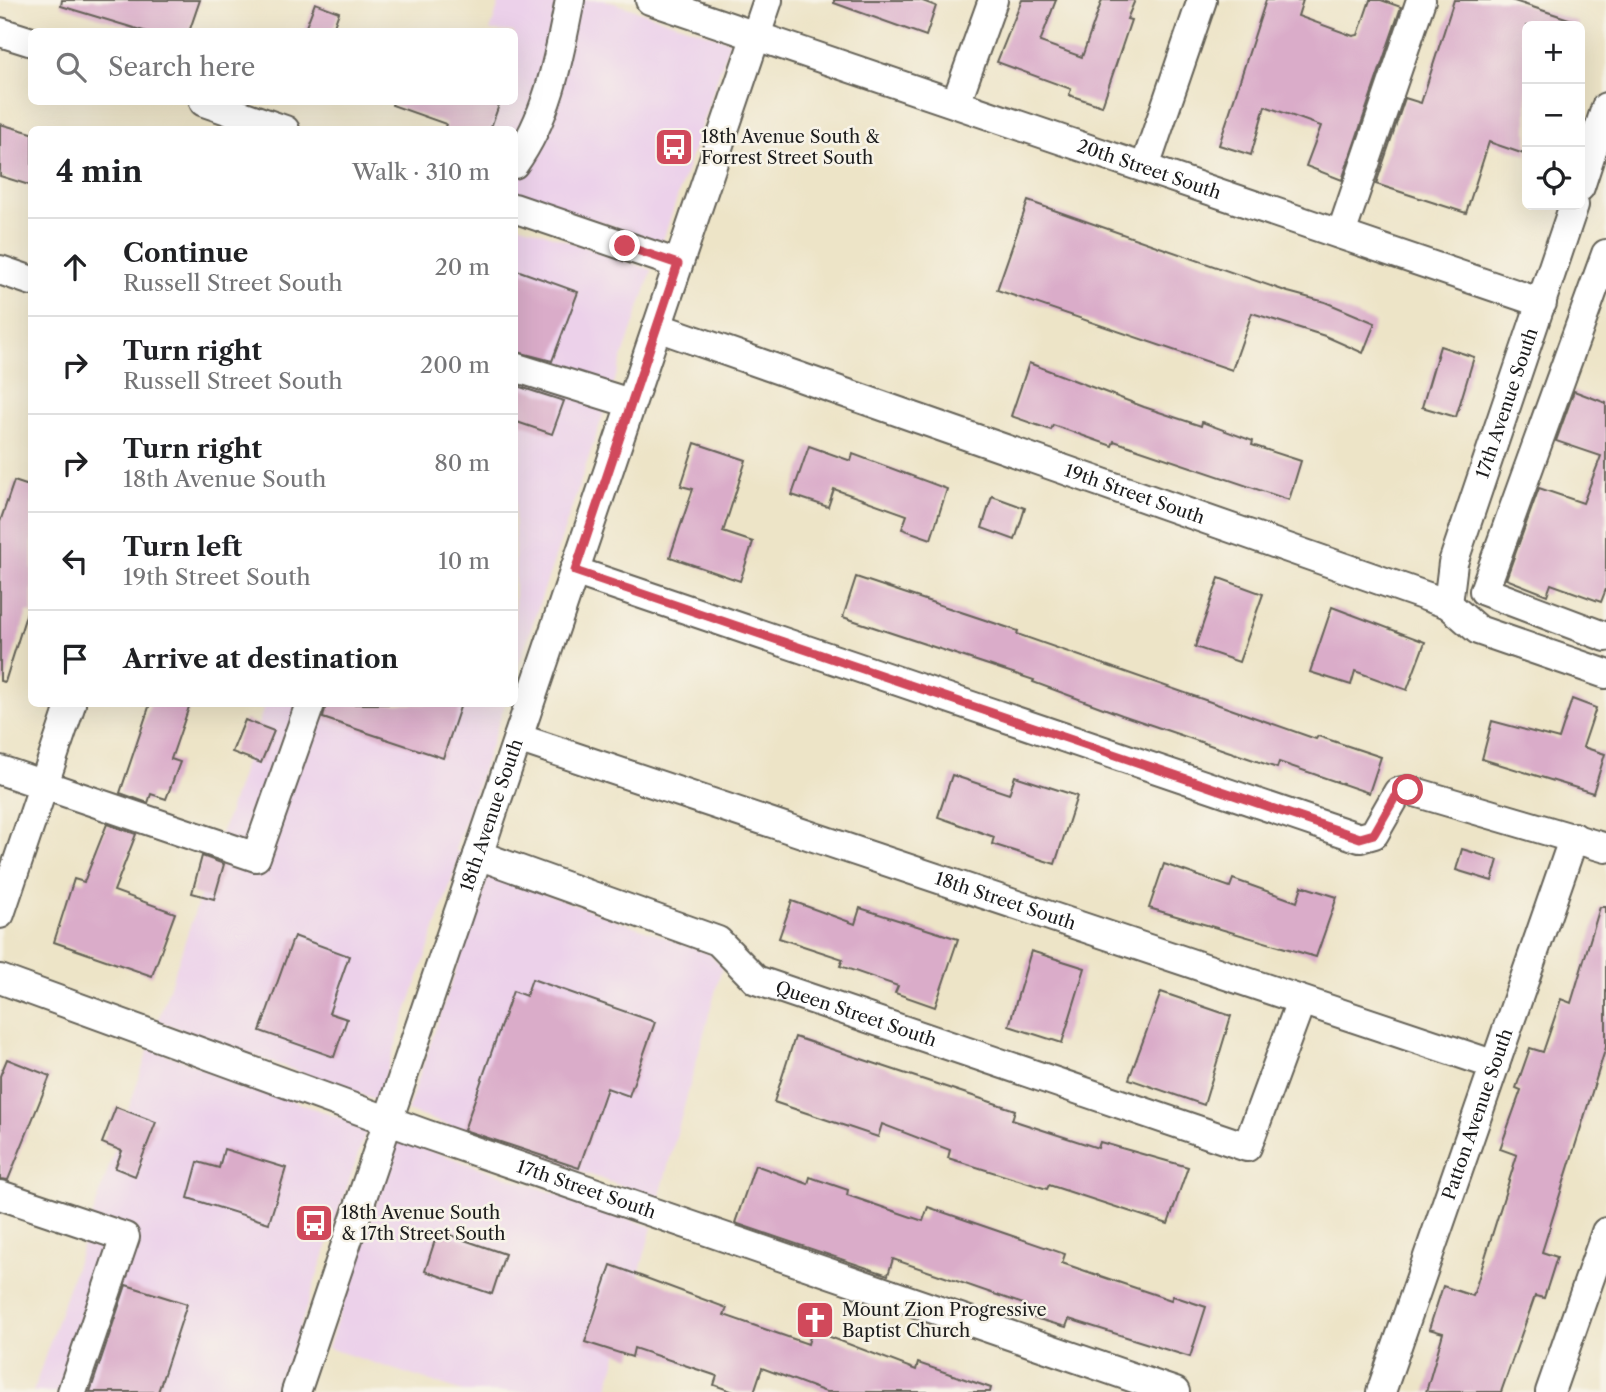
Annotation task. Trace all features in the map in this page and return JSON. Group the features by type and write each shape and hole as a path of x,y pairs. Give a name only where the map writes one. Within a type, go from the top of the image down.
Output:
{"street":[{"path":"518,156 541,112 556,70 570,0"},
{"name":"20th Street South","path":"650,0 1542,303"},
{"name":"18th Avenue South","path":"296,1392 575,571 629,403 768,0"},
{"path":"956,103 993,0"},
{"path":"1145,167 1202,0"},
{"path":"1341,234 1422,0"},
{"path":"0,32 28,41"},
{"path":"212,105 268,126"},
{"path":"1585,172 1606,107"},
{"path":"518,209 678,264"},
{"name":"17th Avenue South","path":"1448,604 1453,563 1572,210"},
{"path":"1606,254 1484,591 1606,637"},
{"name":"19th Street South","path":"657,327 1448,604 1478,630 1606,674"},
{"path":"518,368 629,403"},
{"path":"575,571 1360,838 1374,834 1398,792 1408,790 1606,848"},
{"path":"0,914 70,707"},
{"path":"0,770 256,857 309,707"},
{"name":"18th Street South","path":"518,738 1495,1065"},
{"name":"Patton Avenue South","path":"1381,1392 1574,838"},
{"name":"Queen Street South","path":"478,855 718,941 756,980 1247,1147 1301,1001"},
{"name":"17th Street South","path":"0,979 387,1120 1175,1392"},
{"path":"0,1195 125,1237 72,1392"},
{"path":"1550,1392 1606,1233"}],"shaded area":[{"path":"500,0 605,0 730,41 662,243 518,194 518,126 458,126 465,105 518,105 518,28 491,28"},
{"path":"518,224 652,270 518,667"},
{"path":"264,707 504,707 455,850 461,853 377,1100 158,1021"},
{"path":"489,874 709,953 722,967 659,1199 407,1111"},
{"path":"149,1048 367,1128 278,1392 33,1392"},
{"path":"397,1139 652,1227 607,1392 463,1392 328,1348"}],"building":[{"path":"62,0 200,0 190,28 134,28 61,6"},
{"path":"834,0 920,0 936,6 926,36 834,3"},
{"path":"1022,0 1056,0 1040,42 1082,57 1102,0 1135,0 1127,19 1131,20 1102,106 1069,95 1071,89 997,62"},
{"path":"1266,0 1303,0 1298,16 1353,36 1358,35 1370,0 1381,0 1401,7 1342,180 1306,166 1321,126 1265,106 1251,155 1219,145"},
{"path":"1454,0 1511,0 1575,21 1522,21 1522,153 1489,142 1466,213 1376,184 1405,98 1421,103"},
{"path":"315,3 339,12 333,28 306,28"},
{"path":"392,105 499,105 491,126 445,126 446,124"},
{"path":"0,124 28,132 28,185 0,176"},
{"path":"1028,201 1288,292 1325,302 1375,323 1363,353 1325,336 1252,313 1232,370 997,290"},
{"path":"518,270 578,292 552,361 518,352"},
{"path":"1440,346 1474,357 1456,417 1422,407"},
{"path":"1029,363 1144,407 1201,426 1202,422 1253,441 1252,445 1301,461 1289,500 1114,441 1112,446 1053,425 1051,430 1011,416"},
{"path":"518,386 564,401 552,434 518,422"},
{"path":"1574,391 1606,403 1606,589 1601,602 1551,584 1547,595 1506,579 1539,488 1583,503 1601,456 1556,441"},
{"path":"695,443 746,460 723,532 753,542 740,581 670,557 693,489 681,486"},
{"path":"809,446 851,461 853,454 947,489 931,539 902,529 907,515 834,489 828,507 792,495"},
{"path":"14,481 28,486 28,612 5,682 0,681 0,522"},
{"path":"992,496 1025,508 1015,540 982,528"},
{"path":"856,577 1018,631 1017,634 1316,739 1318,736 1381,757 1369,793 1279,762 1277,768 1122,715 1033,682 1034,680 843,617"},
{"path":"1219,578 1263,594 1239,662 1195,647"},
{"path":"1332,607 1425,642 1407,690 1355,671 1351,685 1310,672"},
{"path":"1572,699 1596,708 1583,747 1605,754 1593,793 1482,759 1492,721 1559,739"},
{"path":"149,707 189,707 171,759 180,762 166,799 151,794 148,803 120,793"},
{"path":"325,707 460,707 443,758 323,718"},
{"path":"245,720 274,731 261,763 232,752"},
{"path":"952,775 1009,794 1015,776 1077,796 1055,864 992,844 994,837 938,817"},
{"path":"107,824 136,834 114,891 175,913 152,976 54,942 74,879 84,882"},
{"path":"1462,849 1498,860 1492,881 1456,870"},
{"path":"202,856 224,864 214,899 192,893"},
{"path":"1164,864 1230,887 1233,879 1297,902 1302,886 1337,897 1316,957 1149,908"},
{"path":"792,901 855,924 860,908 958,939 935,1007 895,993 898,986 840,966 843,959 779,938"},
{"path":"1600,907 1606,907 1606,1047 1542,1252 1557,1257 1544,1298 1535,1296 1501,1392 1426,1392 1443,1333 1429,1329 1443,1286 1473,1296 1517,1155 1500,1149 1521,1090 1516,1088 1530,1048 1543,1052 1561,999 1571,1003"},
{"path":"294,936 349,956 329,1013 347,1019 334,1057 260,1031"},
{"path":"1031,951 1085,968 1062,1043 1009,1026"},
{"path":"532,979 655,1022 629,1096 607,1088 579,1168 464,1130 513,991 526,996"},
{"path":"1161,992 1231,1016 1204,1105 1129,1079"},
{"path":"795,1037 1015,1110 1012,1120 1098,1148 1100,1142 1188,1167 1168,1224 1049,1185 1047,1189 948,1158 950,1150 882,1124 878,1137 774,1102"},
{"path":"7,1059 50,1076 8,1180 0,1179 0,1076"},
{"path":"116,1107 156,1122 135,1176 115,1168 122,1151 102,1143"},
{"path":"224,1149 286,1168 269,1223 188,1198 198,1162 219,1168"},
{"path":"755,1165 808,1184 810,1177 848,1190 847,1195 923,1221 928,1207 1065,1254 1062,1263 1171,1300 1173,1296 1206,1307 1190,1357 1069,1319 1066,1327 1024,1315 1026,1305 893,1259 888,1275 735,1223"},
{"path":"438,1231 505,1254 492,1294 425,1271"},
{"path":"611,1265 727,1308 724,1315 808,1344 812,1330 916,1370 918,1363 991,1388 990,1392 826,1392 762,1368 754,1392 734,1392 714,1385 717,1376 634,1348 632,1357 585,1342"},
{"path":"126,1285 187,1304 158,1392 90,1392"}],"place":[{"name":"18th Avenue South & Forrest Street South","path":"674,147"},
{"name":"18th Avenue South & 17th Street South","path":"314,1223"},
{"name":"Mount Zion Progressive Baptist Church","path":"815,1320"}],"route":[{"path":"625,246 678,264 629,403 575,571 1360,838 1374,834 1391,800 1398,792 1408,790"}]}
